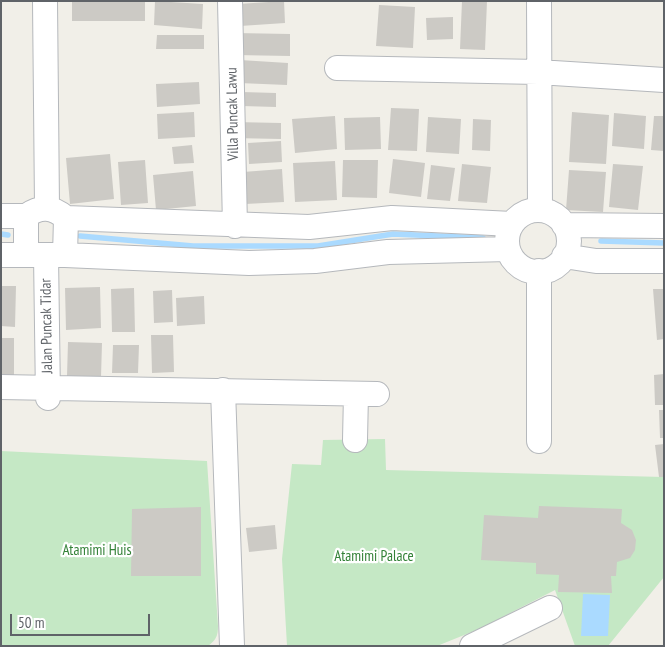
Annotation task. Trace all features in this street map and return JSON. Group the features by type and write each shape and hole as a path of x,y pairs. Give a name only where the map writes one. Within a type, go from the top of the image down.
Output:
{"street":[{"path":"45,1 46,255"},
{"name":"Villa Puncak Lawu","path":"230,1 235,226"},
{"path":"539,1 540,210"},
{"path":"337,68 538,72 664,80"},
{"path":"540,210 552,213 564,225 568,240 564,256 553,267 539,271 523,268 516,263 508,249 507,241 512,224 524,213 540,210"},
{"path":"46,214 46,255"},
{"path":"1,216 46,214 235,226 309,227 392,218 512,224"},
{"path":"564,225 664,226"},
{"path":"1,255 249,263 315,261 388,252 508,249"},
{"name":"Jalan Puncak Tidar","path":"46,255 48,392"},
{"path":"564,256 596,261 664,261"},
{"path":"539,271 540,441"},
{"path":"1,387 48,392 223,390 366,394 355,440"},
{"path":"223,390 232,646"},
{"path":"472,646 550,608"}],"green space":[{"name":"Atamimi Palace","path":"385,439 386,470 664,477 664,577 608,646 575,646 555,590 479,629 437,646 287,646 282,559 292,464 321,465 323,440"},
{"name":"Atamimi Huis","path":"1,451 207,461 218,626 217,635 213,642 208,646 1,646"}],"water":[{"path":"583,594 610,595 608,636 581,636"}],"building":[{"path":"72,1 145,1 145,21 72,21"},
{"path":"155,1 203,4 202,29 154,25"},
{"path":"284,1 285,23 240,26 238,4"},
{"path":"462,1 487,1 485,50 460,49"},
{"path":"379,5 415,7 413,48 376,46"},
{"path":"453,17 453,39 427,40 426,18"},
{"path":"235,33 290,34 290,56 235,55"},
{"path":"157,35 204,35 204,49 156,49"},
{"path":"240,60 288,63 287,85 239,83"},
{"path":"199,82 200,104 157,107 156,84"},
{"path":"242,92 276,93 276,107 242,106"},
{"path":"391,108 419,109 417,151 388,150"},
{"path":"194,112 195,137 158,139 157,114"},
{"path":"572,112 609,115 606,164 569,162"},
{"path":"614,113 646,116 644,149 612,146"},
{"path":"335,116 337,149 295,153 292,119"},
{"path":"654,116 664,116 664,151 651,150"},
{"path":"380,117 381,149 345,150 344,118"},
{"path":"428,117 461,119 459,154 426,152"},
{"path":"473,119 491,120 490,151 472,150"},
{"path":"234,122 281,123 281,139 233,138"},
{"path":"281,141 282,162 249,164 248,143"},
{"path":"192,145 194,163 174,164 172,147"},
{"path":"110,154 114,199 70,204 66,158"},
{"path":"393,159 425,163 421,197 389,193"},
{"path":"145,160 148,203 121,205 118,162"},
{"path":"343,160 378,160 377,198 342,197"},
{"path":"335,161 337,200 295,202 293,163"},
{"path":"462,164 491,167 487,203 458,201"},
{"path":"613,164 643,166 638,210 609,207"},
{"path":"431,165 455,168 450,201 427,199"},
{"path":"282,169 284,202 245,204 243,172"},
{"path":"569,170 606,172 603,212 566,210"},
{"path":"193,171 196,206 156,210 153,175"},
{"path":"1,286 16,286 15,327 1,326"},
{"path":"100,287 101,328 66,330 65,288"},
{"path":"134,288 135,332 112,332 111,289"},
{"path":"653,289 664,289 664,339 657,340"},
{"path":"172,290 173,322 154,323 153,291"},
{"path":"204,296 205,324 177,326 176,298"},
{"path":"151,335 173,335 174,372 152,373"},
{"path":"1,338 14,338 14,376 1,376"},
{"path":"68,342 102,343 101,377 67,376"},
{"path":"113,345 139,345 138,373 112,373"},
{"path":"664,374 664,405 655,405 654,375"},
{"path":"659,410 664,410 664,438 660,438"},
{"path":"664,444 664,477 659,477 655,445"},
{"path":"539,506 622,509 621,523 632,530 636,540 635,550 630,558 617,562 616,576 611,576 612,593 558,592 559,575 536,574 536,563 481,560 484,515 538,518"},
{"path":"201,507 201,576 131,576 132,509"},
{"path":"275,525 277,549 249,552 246,528"}],"waterway":[{"path":"1,234 8,235"},
{"path":"80,236 193,246 318,246 393,234 483,238"},
{"path":"601,241 664,243"}]}
